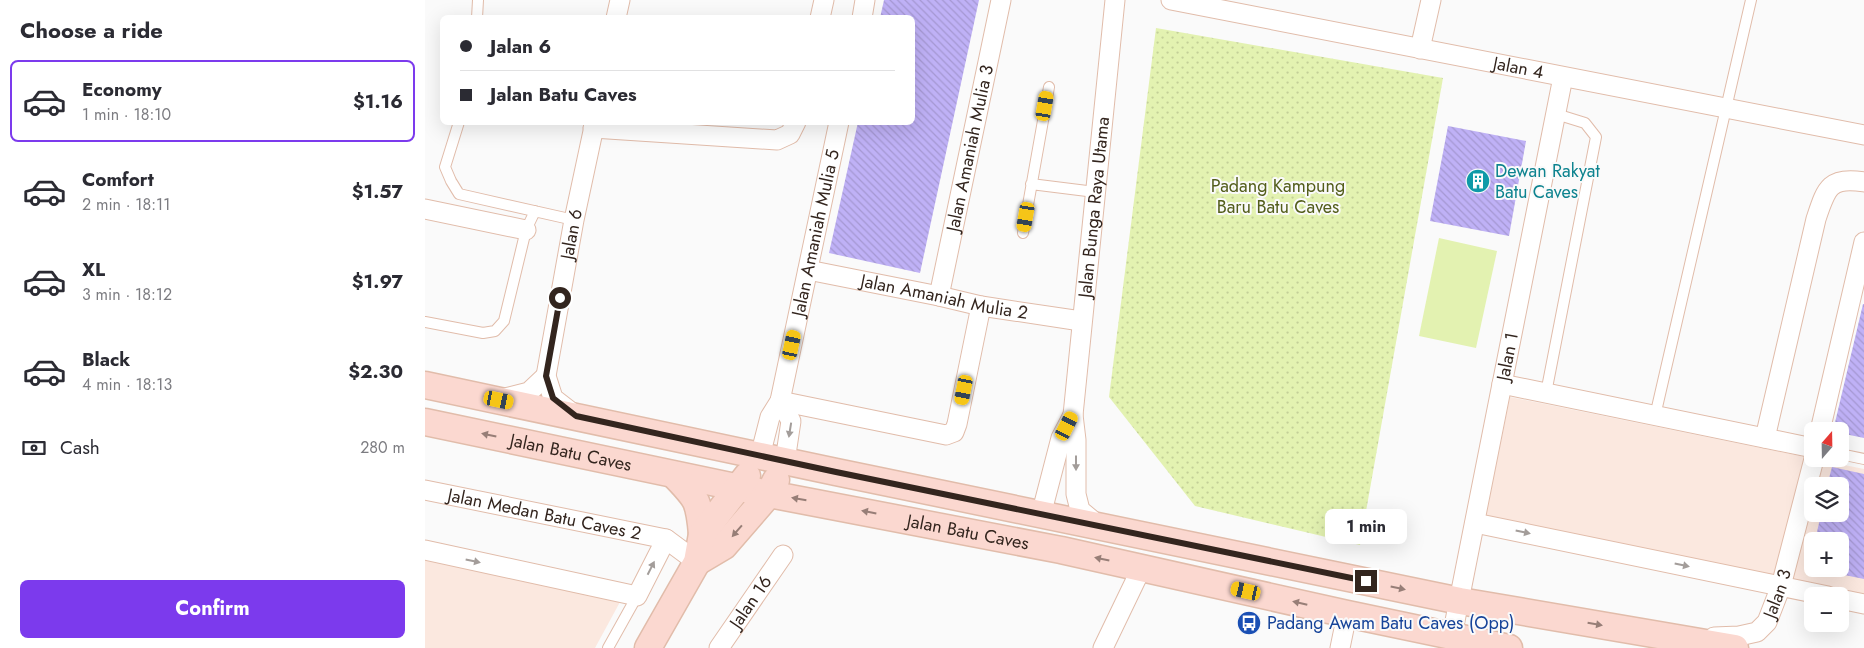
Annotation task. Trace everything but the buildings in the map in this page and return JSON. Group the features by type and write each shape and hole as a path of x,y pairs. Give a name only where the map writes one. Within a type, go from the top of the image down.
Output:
{"main road":[{"name":"Jalan Batu Caves","path":"425,384 772,459 1459,601 1735,648"},
{"name":"Jalan Batu Caves","path":"425,422 769,494 1061,550 1509,648"},
{"path":"702,534 740,487 772,459"},
{"path":"697,562 724,546 769,494 772,459"},
{"path":"648,648 697,562 702,534 700,511 694,496 674,474"},
{"path":"1041,515 1048,534 1061,550"}],"street":[{"path":"617,15 620,0"},
{"path":"820,15 823,0"},
{"path":"862,15 865,0"},
{"name":"Jalan Amaniah Mulia 3","path":"939,296 1001,0"},
{"name":"Jalan Bunga Raya Utama","path":"1099,526 1080,510 1076,494 1076,440 1073,415 1115,0"},
{"name":"Jalan 4","path":"1171,0 1217,4 1420,49 1864,135"},
{"path":"1420,49 1431,0"},
{"name":"Jalan 1","path":"1452,636 1563,77"},
{"path":"594,125 777,140 790,134 794,125"},
{"name":"Jalan 6","path":"546,376 574,220 594,125"},
{"name":"Jalan Amaniah Mulia 5","path":"772,459 770,417 780,401 838,125"},
{"path":"1765,438 1824,194 1832,185 1846,179 1864,182"},
{"path":"425,209 526,230"},
{"path":"1822,422 1864,242"},
{"name":"Jalan Amaniah Mulia 2","path":"808,270 981,306 1081,322"},
{"path":"780,401 946,435 954,432 981,306"},
{"path":"499,400 529,392 546,376 553,398 576,416"},
{"path":"1502,384 1804,446"},
{"path":"772,459 791,422 780,401"},
{"name":"Jalan Bunga Raya Utama","path":"1041,515 1061,438 1073,415"},
{"name":"Jalan 3","path":"1661,635 1739,636 1757,632 1767,622 1781,586 1812,468"},
{"name":"Jalan Medan Batu Caves 2","path":"425,490 666,539"},
{"path":"1475,522 1804,591"},
{"path":"425,550 637,596 666,539 697,562"},
{"name":"Jalan 16","path":"719,648 783,555"},
{"path":"1103,648 1142,567"},
{"path":"1849,601 1864,604"},
{"path":"1340,648 1347,614"}],"lane":[{"path":"477,15 478,0"},
{"path":"1655,416 1751,0"},
{"path":"1023,234 1049,86"},
{"path":"1547,393 1596,137 1585,123 1556,114"},
{"path":"458,125 445,167 459,194 574,220"},
{"path":"1031,184 1095,192"},
{"path":"425,322 483,334 495,331 504,321 526,230 535,211"},
{"path":"1849,456 1864,459"},
{"path":"608,648 637,596"}],"shaded area":[{"path":"1510,397 1804,457 1804,468 1849,468 1849,466 1864,469 1864,596 1849,593 1849,587 1821,587 1486,516"},
{"path":"425,559 620,602 595,648 425,648"}],"green space":[{"name":"Padang Kampung Baru Batu Caves","path":"1156,28 1443,78 1360,545 1195,506 1109,397"},
{"path":"1439,238 1497,251 1476,348 1419,336"}],"place":[{"name":"Dewan Rakyat Batu Caves","path":"1478,181"},
{"name":"Padang Awam Batu Caves (Opp)","path":"1249,623"}],"route":[{"path":"560,298 546,376 553,398 576,416 1041,515 1366,581"}]}
